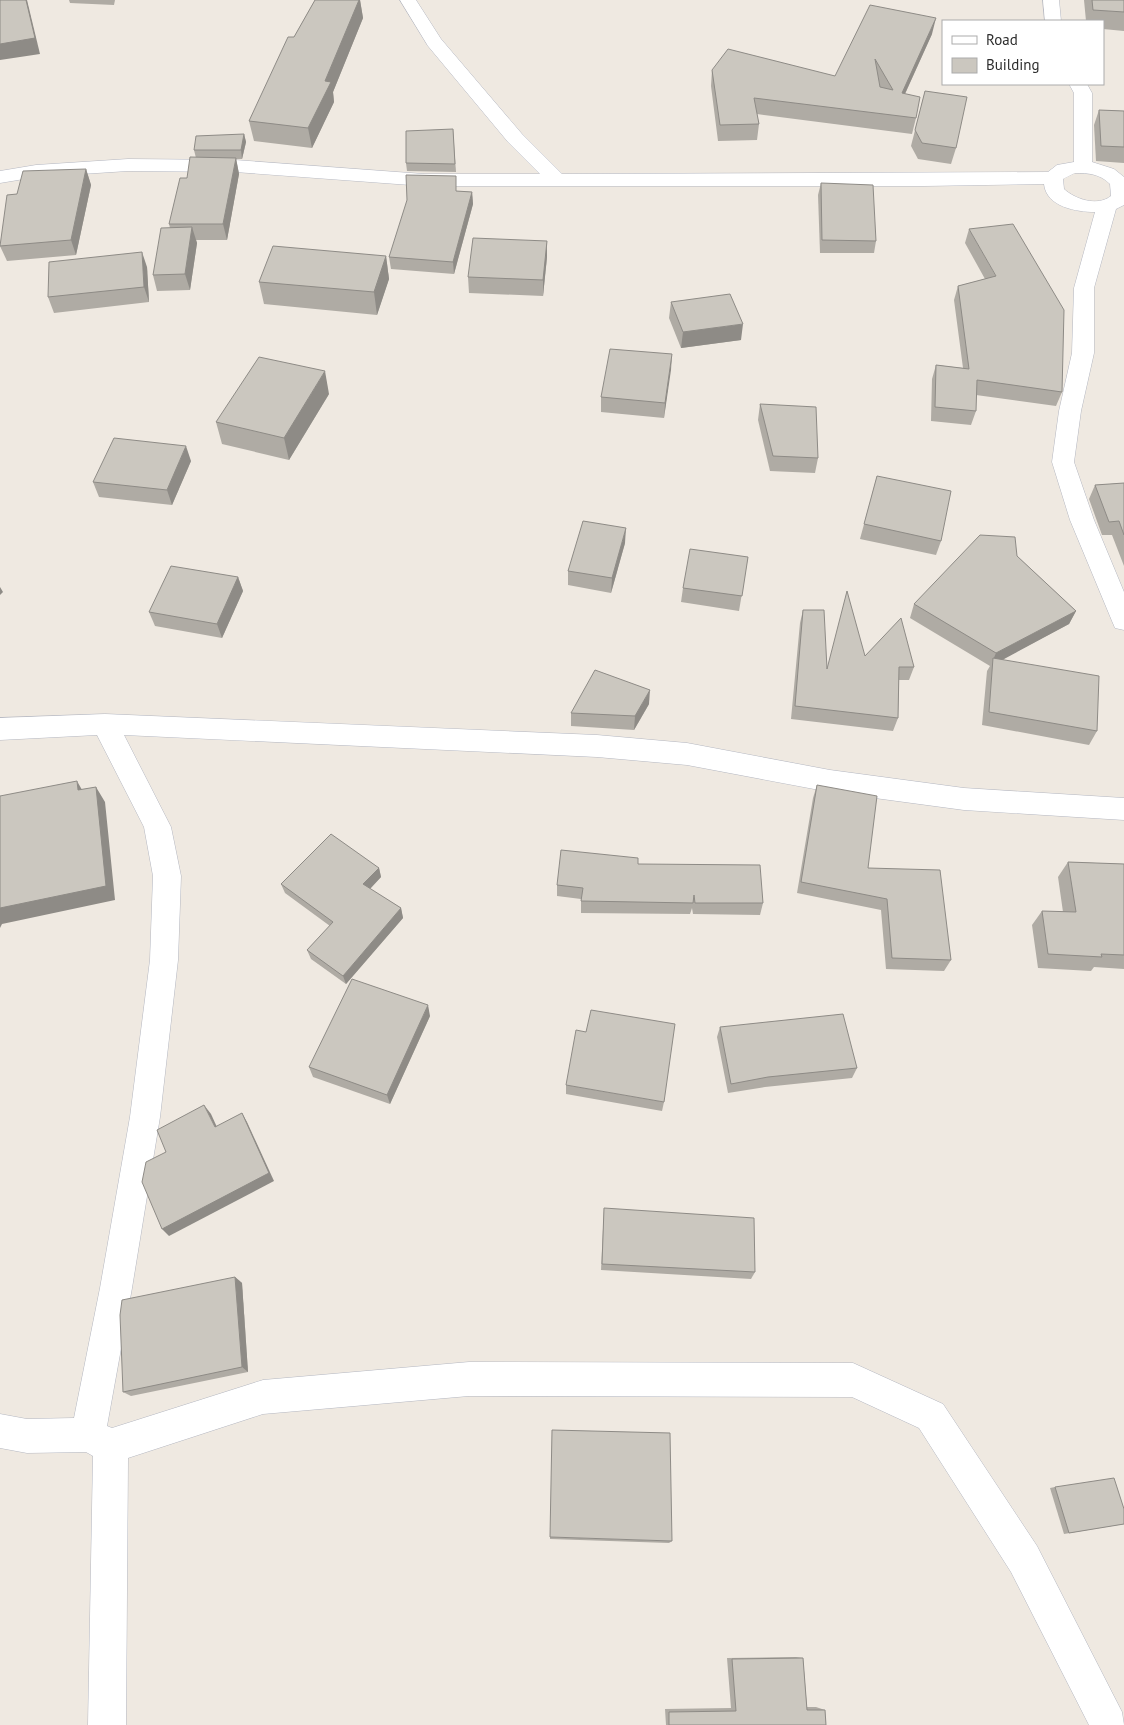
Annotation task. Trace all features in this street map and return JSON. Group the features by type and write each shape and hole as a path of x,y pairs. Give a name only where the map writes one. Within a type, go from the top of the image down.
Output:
{"street":[{"path":"408,0 434,42 515,138 557,180"},
{"path":"1051,0 1053,20"},
{"path":"1079,85 1083,93 1083,166"},
{"path":"0,177 36,171 128,165 235,166 424,180 895,180 1053,178 1059,172 1069,167 1083,166 1108,174 1121,181 1121,195 1108,206 1087,207 1067,201 1054,190 1053,178"},
{"path":"1108,206 1084,288 1083,353 1070,411 1063,462 1082,520 1124,621"},
{"path":"0,730 105,724 501,740 678,753 830,781 964,799 1124,808"},
{"path":"105,724 157,827 167,876 164,960 145,1116 116,1288 100,1440 107,1725"},
{"path":"0,1431 27,1436 100,1440 264,1397 469,1380 633,1378 853,1380 931,1416 1024,1559 1108,1725"}],"building":[{"path":"0,0 26,0 35,38 0,44"},
{"path":"315,0 359,0 325,81 331,82 308,128 249,121 288,37 294,37"},
{"path":"1092,0 1124,0 1124,12 1093,10"},
{"path":"870,5 936,18 902,93 920,97 916,118 754,98 759,124 720,125 712,70 728,49 835,76","holes":["875,59 893,90 880,87"]},
{"path":"925,91 967,97 956,148 922,143 915,130"},
{"path":"1099,110 1124,111 1124,147 1101,146"},
{"path":"453,129 455,164 406,163 406,131"},
{"path":"244,134 241,150 194,150 196,136"},
{"path":"190,157 236,158 223,224 169,224 180,178 187,178"},
{"path":"86,169 71,240 0,246 7,195 17,194 23,171"},
{"path":"406,175 456,176 456,191 472,192 453,262 389,257 407,200"},
{"path":"821,183 873,185 876,241 822,240"},
{"path":"1013,224 1064,310 1062,392 977,380 976,411 935,407 936,365 969,369 958,286 996,276 969,229"},
{"path":"192,227 185,274 153,275 161,228"},
{"path":"473,238 547,241 543,280 468,277"},
{"path":"273,246 386,256 374,292 259,282"},
{"path":"142,252 144,287 48,297 49,262"},
{"path":"730,294 743,324 683,332 671,302"},
{"path":"610,349 672,354 665,403 601,397"},
{"path":"259,357 325,371 284,438 216,422"},
{"path":"760,404 816,407 818,458 773,456"},
{"path":"114,438 186,446 167,490 93,482"},
{"path":"877,476 951,491 941,541 864,524"},
{"path":"1124,483 1124,535 1119,521 1109,522 1095,485"},
{"path":"583,521 626,528 612,578 568,571"},
{"path":"980,535 1015,537 1017,556 1076,611 996,653 914,604"},
{"path":"690,549 748,557 742,596 683,588"},
{"path":"171,566 238,577 217,624 149,612"},
{"path":"847,591 865,656 901,618 914,667 899,667 898,718 795,706 803,610 824,610 827,669"},
{"path":"993,658 1099,676 1097,731 989,712"},
{"path":"595,670 650,690 635,716 571,713"},
{"path":"77,781 78,790 96,787 106,886 0,908 0,796"},
{"path":"817,785 877,796 868,868 940,870 951,960 892,958 887,899 801,882"},
{"path":"331,834 379,868 363,884 401,908 343,976 307,950 333,922 281,884"},
{"path":"561,850 638,858 638,864 760,865 763,903 695,903 694,895 693,903 581,901 583,888 557,885"},
{"path":"1068,862 1124,864 1124,955 1101,954 1102,957 1048,954 1042,911 1076,912"},
{"path":"352,979 428,1005 387,1095 309,1067"},
{"path":"591,1010 675,1024 664,1102 566,1085 576,1030 586,1032"},
{"path":"843,1014 857,1068 768,1077 731,1084 720,1027"},
{"path":"204,1105 215,1127 242,1113 269,1173 162,1229 142,1182 146,1162 166,1152 157,1130"},
{"path":"604,1208 754,1218 755,1272 602,1264"},
{"path":"235,1277 242,1367 123,1392 120,1315 122,1300"},
{"path":"552,1430 670,1433 672,1541 550,1537"},
{"path":"1114,1478 1124,1509 1124,1524 1069,1533 1055,1487"},
{"path":"803,1658 807,1710 825,1710 826,1725 669,1725 669,1712 736,1711 732,1659"}]}
